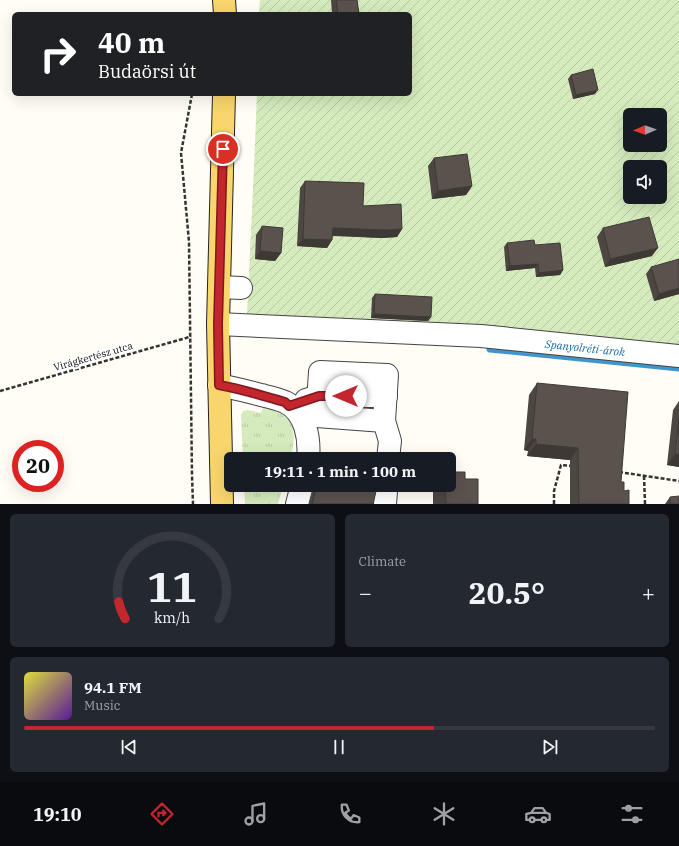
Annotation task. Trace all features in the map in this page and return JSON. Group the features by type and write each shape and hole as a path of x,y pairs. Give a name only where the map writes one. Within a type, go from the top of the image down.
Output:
{"main road":[{"path":"224,0 225,12"},
{"path":"222,504 218,324 224,96"}],"lane":[{"path":"220,287 241,288"},
{"path":"218,324 480,336 679,356"},
{"path":"309,452 304,424 306,408 320,372 386,374 384,421 390,441 389,452"},
{"path":"219,385 236,388 306,408 384,421"},
{"path":"297,504 300,492"},
{"path":"385,504 386,492"}],"path":[{"path":"192,96 181,153 190,242 193,504"},
{"name":"Virágkertész utca","path":"0,391 191,336"},
{"path":"554,504 554,491 560,465 574,466"},
{"path":"615,472 679,481"},
{"path":"644,476 644,504"}],"green space":[{"path":"260,0 679,0 679,363 247,314 257,96 412,96 412,12 259,12"},
{"path":"263,408 273,410 284,416 289,421 292,427 294,439 292,452 243,452 241,415 243,411 248,410 261,413"},
{"path":"244,492 281,492 278,504 245,504"}],"building":[{"path":"336,0 357,0 359,12 338,12"},
{"path":"593,69 598,90 576,95 571,75"},
{"path":"467,154 472,186 438,191 434,158"},
{"path":"305,181 364,183 363,206 401,204 402,229 387,230 333,228 332,240 303,239"},
{"path":"649,217 658,248 610,259 603,228"},
{"path":"262,226 283,228 281,253 260,251"},
{"path":"534,240 535,245 560,243 563,270 539,273 538,264 510,266 507,243"},
{"path":"679,259 679,288 659,294 651,267"},
{"path":"375,294 432,297 431,317 374,314"},
{"path":"537,383 628,392 621,482 624,482 624,491 629,490 629,504 579,504 578,448 536,444 536,439 532,439"},
{"path":"679,418 679,454 675,454"},
{"path":"456,472 465,472 465,479 478,479 478,504 446,504 445,492 456,492"},
{"path":"315,492 376,492 373,504 312,504"},
{"path":"679,496 679,504 670,504 670,497"}],"waterway":[{"name":"Spanyolréti-árok","path":"490,349 679,368"}],"route":[{"path":"223,149 218,324 219,385 236,388 285,402 289,406 319,396 346,396"}]}
